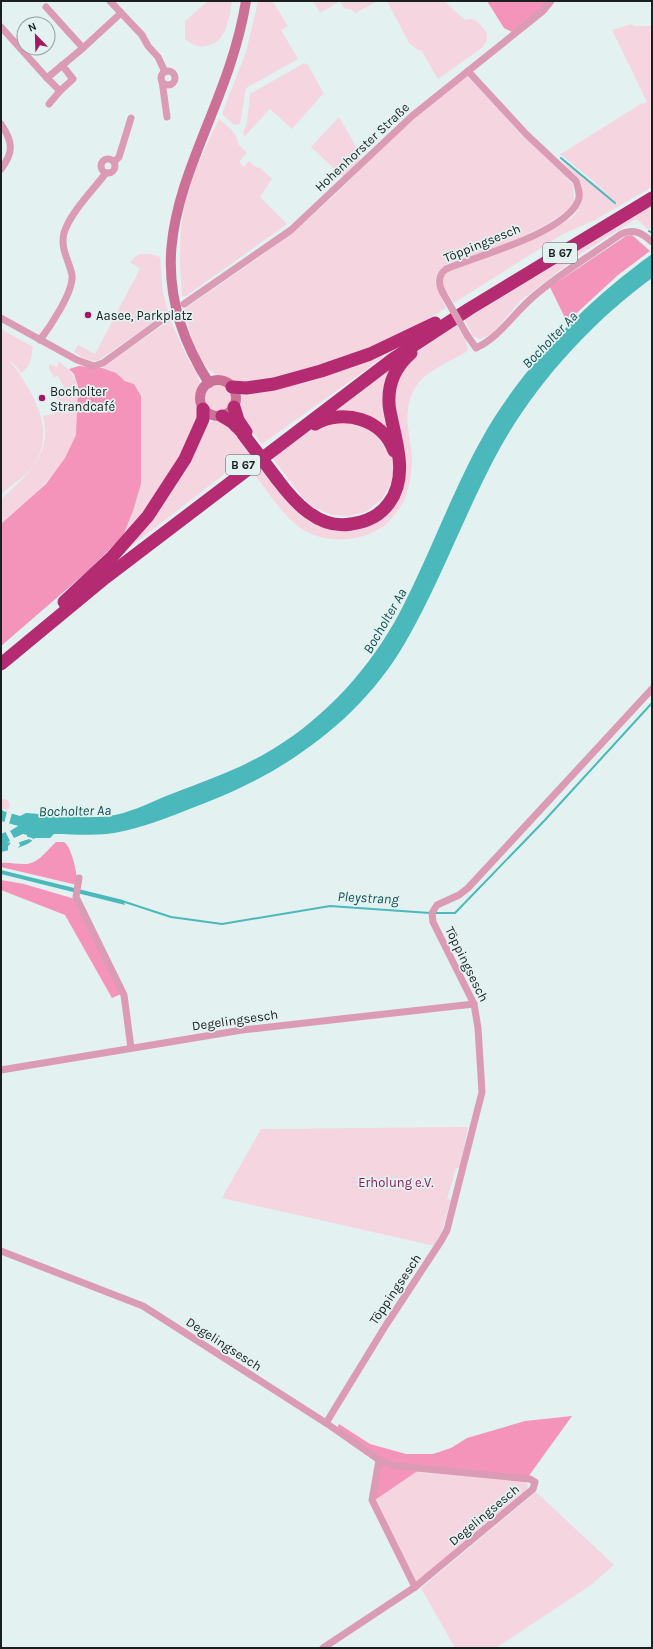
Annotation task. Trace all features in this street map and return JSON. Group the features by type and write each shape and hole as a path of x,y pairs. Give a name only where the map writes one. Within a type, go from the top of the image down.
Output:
{"highway":[{"name":"B 67","path":"1,655 219,482 390,355 518,270 652,192"},
{"name":"B 67","path":"1,664 105,578 393,359 469,309 652,198"},
{"name":"B 67","path":"234,407 238,420 245,433 279,478 290,496 302,508 316,518 330,524 346,525 360,523 374,517 385,508 394,497 399,484 399,453 389,404 390,387 394,372 405,358 413,351 469,309"},
{"name":"B 67","path":"232,387 246,388 274,384 348,363 447,317"},
{"name":"B 67","path":"44,620 112,558 148,516 185,459 203,419 204,409"},
{"name":"B 67","path":"222,416 245,433"},
{"name":"B 67","path":"270,452 320,421 335,416 351,417 364,420 377,428 387,437 392,445 396,461 396,478 391,495 380,506 367,515 342,521 331,519 304,505 279,478"}],"main road":[{"path":"209,383 198,365 180,327 172,287 170,267 172,240 180,197 228,71 246,1"},
{"path":"219,380 232,387 236,397 234,407 227,414 222,416 212,415 204,409 201,404 201,392 209,383 219,380"}],"street":[{"path":"110,1 142,35 148,46 158,57 165,72"},
{"name":"Hohenhorster Straße","path":"184,304 291,230 412,116 543,11 551,1"},
{"path":"46,7 83,48"},
{"path":"47,78 83,48 121,13"},
{"path":"2,27 60,91"},
{"path":"49,104 73,79 62,65"},
{"name":"Töppingsesch","path":"468,71 526,134 576,181 579,190 579,200 568,215 546,228 503,249 443,271 439,280 443,293 476,348 502,330 534,296 621,234 628,230 636,230 652,242"},
{"path":"165,72 162,74 162,81 167,117"},
{"path":"162,81 164,84 169,84 174,80 172,72 165,72"},
{"path":"114,162 119,157 130,118"},
{"path":"1,124 9,137 11,146 8,158 1,169"},
{"path":"106,173 101,168 102,163 108,160 114,162"},
{"path":"40,340 47,331 71,286 72,275 63,247 66,227 106,173 114,171 114,162"},
{"path":"1,318 77,360 94,366 103,363 169,315"},
{"name":"Töppingsesch","path":"326,1423 386,1325 447,1230 482,1092 477,1014 474,1004 433,922 432,913 437,905 459,895 468,888 652,689"},
{"path":"79,878 76,896 124,995 131,1048"},
{"name":"Degelingsesch","path":"1,1070 242,1030 474,1004"},
{"name":"Degelingsesch","path":"1,1251 143,1306 326,1423 379,1460 402,1467 530,1479 534,1482 533,1489 415,1587 323,1648"},
{"path":"379,1460 372,1500 415,1587"}],"green space":[{"path":"208,1 232,1 228,22 226,29 218,41 205,46 197,46 185,39 185,21"},
{"path":"258,1 274,1 273,2 288,26 281,30 298,59 246,88 240,124 234,125 222,114 246,52"},
{"path":"313,1 340,1 320,13"},
{"path":"340,1 378,1 355,13 352,10 344,8"},
{"path":"387,1 444,1 465,20 472,19 478,22 487,33 487,39 483,47 438,79 421,50 419,51 409,43"},
{"path":"631,24 635,26 651,26 652,28 652,187 595,220 563,234 454,303 443,286 443,277 449,270 497,254 526,242 564,223 574,216 581,203 582,187 579,179 560,160 609,194 563,156 559,155 639,105 647,102 612,30"},
{"path":"304,63 308,65 325,96 323,94 292,129 270,109 244,137 243,133 247,122 250,94"},
{"path":"469,75 517,130 564,174 573,185 574,201 569,209 546,225 519,238 474,257 447,264 441,268 437,274 435,282 446,308 425,321 381,343 358,353 311,369 287,375 245,382 235,382 209,370 195,346 183,310 284,239 300,226 408,123"},
{"path":"339,117 359,152 360,161 343,177 311,147"},
{"path":"219,119 234,133 238,144 247,153 239,162 244,167 249,161 257,168 259,167 272,179 260,197 287,224 186,296 182,296 180,242 185,202 195,171"},
{"path":"652,202 652,229 650,227 649,230 636,219 585,251 520,301 492,334 480,339 473,336 464,319"},
{"path":"140,254 151,254 160,257 163,293 168,311 99,360 92,361 83,358 74,352 78,345 95,354 140,269 130,262"},
{"path":"170,320 190,363 197,373 200,383 196,393 200,415 186,445 169,474 146,508 123,536 133,511 141,484 134,384 102,368"},
{"path":"456,324 465,338 468,349 466,352 429,373 422,379 413,392 410,401 407,419 412,454 411,474 405,499 395,514 380,529 348,539 317,536 299,527 280,508 252,471 259,466 288,499 345,529 398,495 391,398 407,359"},
{"path":"1,329 33,347 29,365 21,373 9,360 26,384 33,397 43,425 43,439 40,453 30,470 1,494"},
{"path":"396,348 262,444 239,414 239,391"},
{"path":"402,357 389,426 386,433 332,414 343,399"},
{"path":"59,362 66,367 74,376 76,381 78,425 76,436 70,450 44,485 1,524 1,500 20,482 35,464 41,454 44,442 45,430 43,416 56,413 59,406 56,394 59,388 64,387 58,376 54,377 49,369 49,364 57,367"},
{"path":"218,384 228,388 232,398 228,408 218,412 208,408 204,398 208,388"},
{"path":"342,418 371,427 392,452 394,466 391,483 382,499 365,512 348,516 332,515 313,507 302,497 272,457 314,429"},
{"path":"219,420 234,429 250,454 117,557 207,424 212,421"},
{"path":"1,798 7,800 10,804 8,810 1,808"},
{"name":"Erholung e.V.","path":"468,1127 460,1168 456,1168 447,1199 451,1200 442,1230 435,1246 222,1198 261,1129"},
{"path":"416,1472 526,1481 528,1487 525,1492 417,1584 375,1500"},
{"path":"536,1492 614,1565 591,1585 496,1648 455,1648 421,1588"}],"shaded area":[{"path":"487,1 548,1 542,9 512,32 504,28"},
{"path":"632,235 650,251 618,275 567,322 550,287 626,236"},
{"path":"79,366 102,368 116,373 125,381 134,384 141,396 141,484 133,511 123,536 89,570 1,646 1,524 46,484 65,458 76,435 78,386 74,374 69,369"},
{"path":"56,842 64,842 70,850 77,885 1,867 1,863 28,864 33,862 41,857"},
{"path":"1,880 24,884 75,899 121,994 112,998 65,915 1,890"},
{"path":"572,1416 528,1477 422,1466 416,1472 375,1500 380,1462 337,1429 339,1424 370,1444 406,1454 433,1454 451,1448 467,1438 525,1421"}],"water":[{"path":"652,254 652,278 608,314 567,355 548,377 515,424 487,472 430,595 405,643 367,696 344,719 319,740 264,776 185,811 155,822 115,833 98,835 54,834 50,838 35,838 24,846 1,852 1,834 18,826 1,821 1,808 3,811 20,816 26,813 71,817 94,817 122,813 237,768 261,756 292,736 329,706 361,671 375,652 400,612 480,441 510,394 527,372 565,329 629,271","holes":["23,834 27,836 28,839 11,845 10,842 7,843"]},
{"path":"1,870 123,900 125,905 1,874"}],"pier":[{"path":"7,811 12,813 9,824 18,826 10,831 14,838 23,834 34,839 33,841 29,839 19,842 19,849 11,852 8,850 8,846 11,843 7,843 10,841 5,831 13,827 4,824"}],"waterway":[{"path":"561,158 615,203"},
{"name":"Pleystrang","path":"434,913 455,913 545,820 652,703"},
{"name":"Pleystrang","path":"122,901 171,917 222,924 330,906 430,913"}],"place":[{"name":"Aasee, Parkplatz","path":"88,315"},
{"name":"Bocholter Strandcafé","path":"42,398"}],"water label":[{"name":"Bocholter Aa","path":"550,340"},
{"name":"Bocholter Aa","path":"385,621"},
{"name":"Bocholter Aa","path":"75,811"}]}
